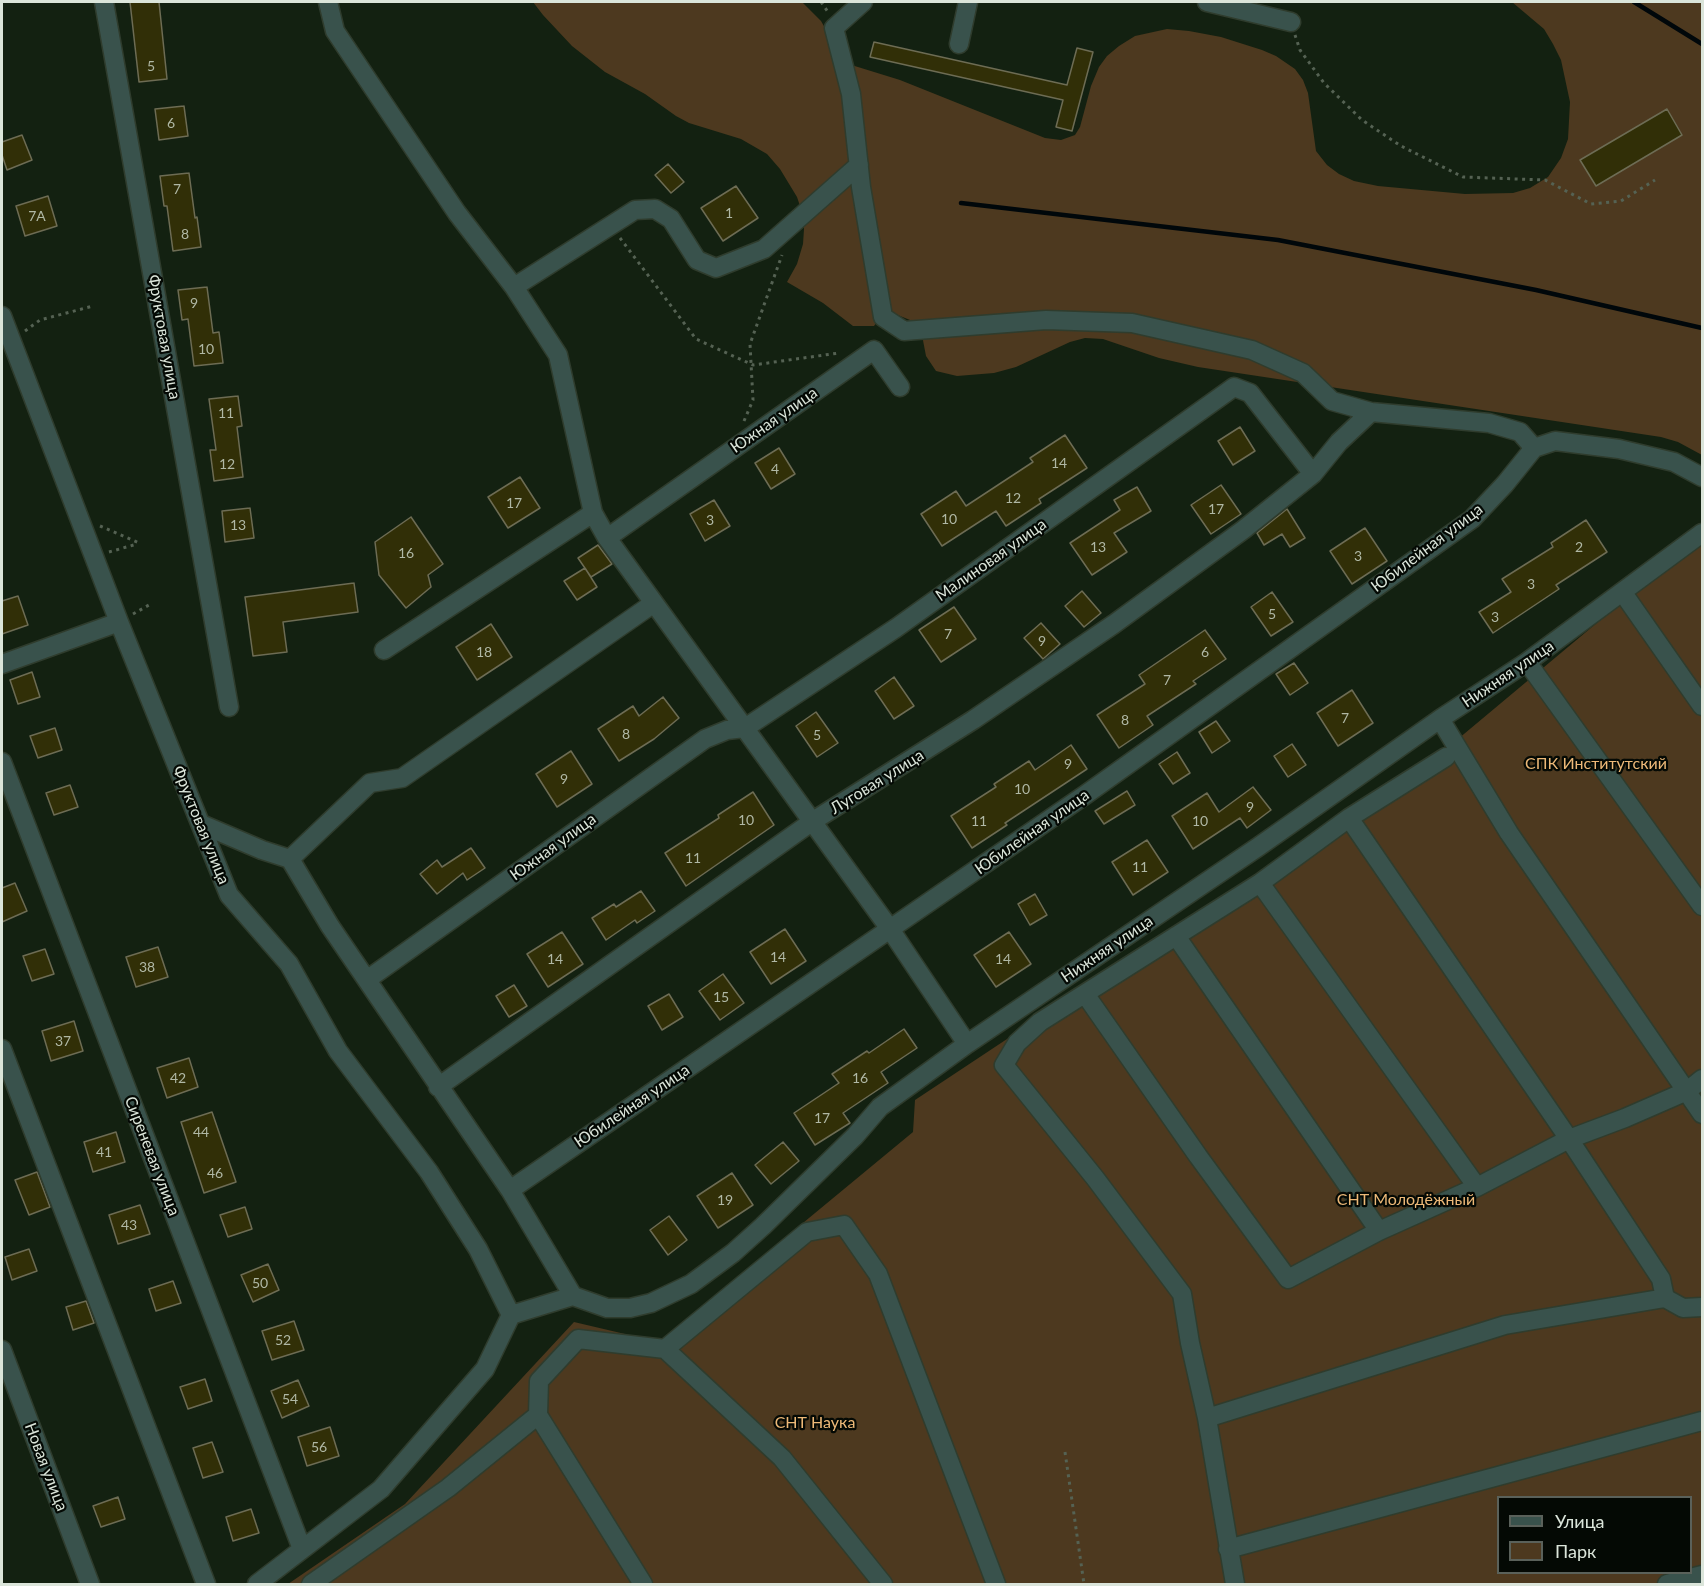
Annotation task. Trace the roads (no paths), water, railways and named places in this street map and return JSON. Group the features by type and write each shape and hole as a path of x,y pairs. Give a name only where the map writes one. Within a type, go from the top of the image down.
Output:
{"street":[{"name":"Фруктовая улица","path":"104,2 229,707"},
{"path":"328,2 334,31 458,213 514,287 558,355 593,513 607,538 890,929 967,1044"},
{"path":"863,2 834,28 850,94 858,165 883,317 904,331 1046,320 1132,323 1252,350 1303,373 1332,401 1371,412 1489,423 1520,432 1534,448 1555,441 1619,449 1674,462 1702,477"},
{"path":"959,44 968,2"},
{"path":"1207,2 1291,22"},
{"path":"514,287 635,210 655,209 671,219 697,260 716,268 764,249 858,165"},
{"name":"Фруктовая улица","path":"2,316 93,556 229,895 289,964 338,1051 429,1172 478,1249 511,1315"},
{"name":"Южная улица","path":"607,538 874,350 900,387"},
{"name":"Малиновая улица","path":"745,728 896,628 1234,387 1250,393 1313,474"},
{"name":"Луговая улица","path":"438,1087 813,821 973,720 1114,624 1243,530 1313,474 1339,442 1371,412"},
{"name":"Юбилейная улица","path":"510,1190 1086,795 1472,519 1505,484 1534,448"},
{"path":"384,650 593,513"},
{"name":"Нижняя улица","path":"573,1296 597,1306 624,1309 651,1303 691,1284 733,1253 763,1226 855,1136 880,1107 967,1044 1258,847 1440,719 1527,662 1702,533"},
{"path":"1623,593 1702,706"},
{"path":"290,859 370,783 402,778 654,603"},
{"path":"2,664 119,622"},
{"path":"1527,662 1702,906"},
{"path":"1440,719 1509,833 1702,1114"},
{"name":"Южная улица","path":"368,979 705,739 727,730 745,728"},
{"path":"1234,1584 1207,1418 1190,1343 1182,1294 1095,1178 1004,1065 1017,1043 1040,1022 1260,883 1349,818 1446,757"},
{"name":"Сиреневая улица","path":"2,762 302,1549"},
{"path":"1349,818 1569,1139 1661,1279 1665,1298"},
{"path":"201,824 262,850 290,859 330,926 510,1190 573,1296 511,1315 485,1369 381,1489 257,1584"},
{"path":"1260,883 1477,1187"},
{"path":"1176,936 1379,1231"},
{"path":"1085,994 1198,1156 1288,1279 1379,1231 1477,1187 1569,1139 1625,1118 1687,1090 1702,1079"},
{"path":"2,1049 206,1584"},
{"path":"665,1349 807,1232 844,1225 878,1274 996,1584"},
{"path":"1207,1418 1505,1325 1665,1298 1683,1308 1702,1307"},
{"path":"643,1584 538,1415 539,1381 578,1339 665,1349 782,1458 884,1584"},
{"name":"Новая улица","path":"2,1350 90,1584"},
{"path":"311,1584 332,1578 538,1415"},
{"path":"1228,1549 1702,1421"},
{"path":"1667,1584 1702,1575"}],"waterway":[{"path":"1634,2 1702,44"},
{"path":"961,203 1278,240 1536,290 1702,328"}],"park label":[{"name":"СПК Институтский","path":"1596,764"},
{"name":"СНТ Молодёжный","path":"1406,1200"},
{"name":"СНТ Наука","path":"815,1423"}]}
